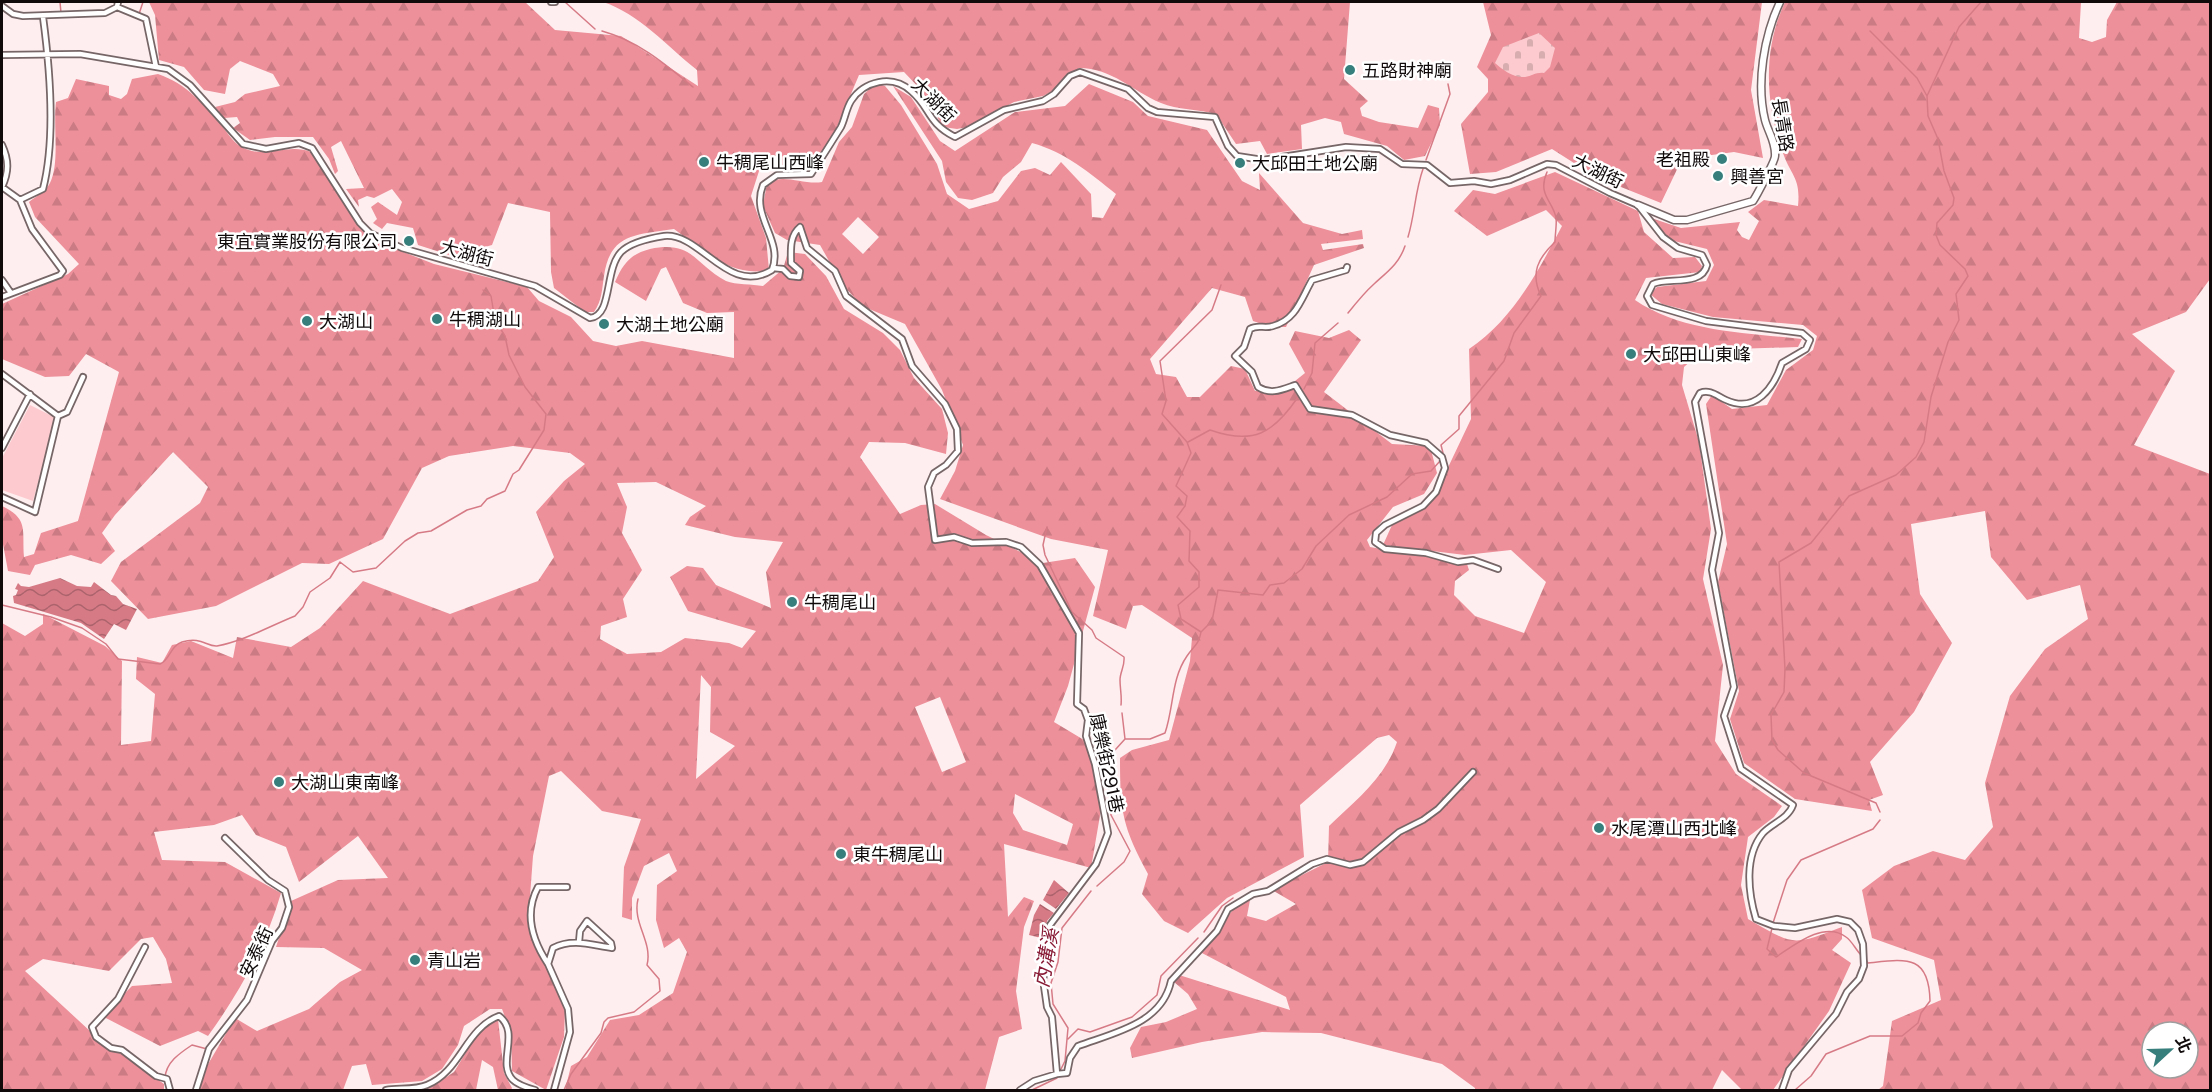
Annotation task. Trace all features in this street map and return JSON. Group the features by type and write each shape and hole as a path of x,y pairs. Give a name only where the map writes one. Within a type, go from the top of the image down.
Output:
{"street":[{"name":"長青路","path":"1638,205 1674,220 1687,220 1753,201 1775,157 1772,137 1766,122 1762,81 1771,20 1780,2"},
{"path":"2,6 13,14 43,17 105,13 118,4 146,19 156,67 80,54 2,55"},
{"path":"20,200 43,189 51,159 48,53 43,17"},
{"name":"大湖街","path":"156,67 168,69 181,77 243,144 266,148 299,143 312,148 360,223 370,233 435,259 535,286 590,318 597,317 604,311 610,274 620,253 651,239 672,236 728,271 762,277 773,268 774,245 763,223 759,205 763,185 777,174 811,174 843,124 850,104 857,93 869,84 885,81 896,82 911,91 932,121 955,137 1004,110 1043,101 1061,88 1070,76 1080,72 1128,89 1148,108 1157,112 1215,117 1228,146 1236,156 1263,160 1346,147 1380,149 1402,165 1427,165 1450,183 1474,181 1491,184 1510,180 1547,164 1556,165 1610,194 1638,205"},
{"path":"2,145 8,165 7,176 2,187 20,200 32,229 63,270 60,275 2,297"},
{"path":"1638,205 1663,237 1678,248 1702,255 1707,265 1701,274 1686,281 1660,280 1653,284 1647,296 1652,305 1706,321 1802,333 1809,340 1806,349 1782,363 1775,383 1767,394 1737,404 1705,391 1700,393 1695,402 1719,532 1712,570 1734,687 1724,716 1741,769 1792,805 1790,811 1763,834 1750,859 1752,906 1756,919 1772,925 1795,928 1837,919 1850,922 1858,930 1864,954 1859,979 1847,992 1836,1014 1789,1070 1782,1090"},
{"name":"康樂街291巷","path":"773,268 783,269 790,276 799,277 800,272 790,263 790,247 796,230 800,227 807,248 835,271 846,296 902,339 912,366 945,404 957,429 958,452 930,479 928,487 935,540 954,537 972,543 994,541 1021,547 1040,565 1079,633 1077,704 1084,709 1088,720 1086,736 1095,764 1108,833 1096,864 1050,924 1048,959 1043,978 1047,1007 1052,1017 1057,1074"},
{"path":"1347,267 1312,280 1293,316 1271,327 1255,326 1250,329 1244,347 1235,356 1252,372 1258,387 1265,391 1278,392 1295,385 1310,409 1352,415 1390,435 1426,443 1442,457 1445,468 1436,492 1423,506 1385,525 1377,533 1376,542 1385,549 1426,553 1458,562 1473,560 1498,569"},
{"path":"2,280 11,293"},
{"path":"2,374 58,416"},
{"path":"58,416 67,412 83,377"},
{"path":"2,448 30,394"},
{"path":"2,497 35,512 58,416"},
{"path":"1020,1090 1034,1081 1067,1073 1070,1058 1078,1046 1131,1027 1160,1005 1168,992 1171,981 1218,931 1228,909 1253,894 1268,891 1312,864 1327,859 1350,865 1363,861 1399,832 1423,820 1438,809 1473,772"},
{"name":"安泰街","path":"196,1090 208,1049 238,1015 253,991 256,978 272,941 282,928 289,907 285,891 268,880 225,838"},
{"path":"554,1090 570,1032 568,1009 541,953 531,925 532,898 538,887 567,887"},
{"path":"548,964 553,948 568,942 612,948 611,943 587,921 580,931 579,942"},
{"path":"145,947 118,999 92,1028 96,1037 139,1061 160,1077 167,1079 171,1090"},
{"path":"386,1090 426,1086 451,1068 466,1043 485,1022 499,1016 509,1033 508,1073 514,1081 535,1090"}],"green space":[{"path":"149,2 525,2 555,30 621,36 698,86 697,70 640,22 603,2 1350,2 1344,79 1368,101 1360,108 1362,116 1379,122 1418,128 1428,105 1439,108 1440,125 1425,156 1404,160 1387,146 1344,134 1341,122 1325,118 1301,125 1302,149 1267,154 1260,141 1236,144 1216,114 1167,105 1112,76 1091,69 1079,68 1063,86 1043,96 1014,102 968,127 957,129 943,127 922,91 904,72 859,75 835,132 811,170 759,171 751,196 766,238 769,270 742,270 730,266 707,253 674,229 638,235 619,243 612,251 607,262 599,304 594,312 585,312 554,288 551,272 550,212 508,203 492,245 481,248 474,263 418,245 413,228 387,223 382,229 373,223 377,219 371,207 378,202 397,215 402,202 392,189 374,198 367,196 358,200 359,207 346,189 364,188 341,141 331,147 338,171 335,174 329,159 313,137 275,137 250,140 233,128 240,123 237,117 224,118 215,107 235,102 245,94 280,86 273,74 240,61 230,69 225,94 204,90 184,67 159,60 155,15"},
{"path":"1483,2 1762,2 1751,90 1763,158 1734,152 1682,159 1661,203 1596,177 1552,149 1496,172 1470,174 1461,124 1488,92 1488,79 1477,67 1491,35"},
{"path":"1785,2 2081,2 2079,38 2092,42 2106,37 2107,20 2117,2 2210,2 2210,279 2186,312 2132,334 2175,371 2134,445 2210,474 2210,1090 1878,1090 1883,1086 1892,1021 1941,1000 1934,960 1872,938 1862,890 1894,866 1933,851 1965,860 1993,827 1985,783 2010,696 2045,649 2088,619 2080,585 2027,600 1991,557 1985,511 1911,524 1920,594 1952,643 1914,712 1870,762 1883,795 1869,800 1872,811 1795,799 1744,763 1730,719 1739,691 1718,582 1727,544 1706,404 1712,395 1732,409 1767,405 1786,370 1813,350 1817,336 1803,325 1713,317 1662,304 1650,294 1657,287 1706,281 1714,265 1707,249 1670,240 1651,218 1681,228 1740,222 1737,230 1742,237 1749,240 1759,221 1748,212 1764,200 1798,206 1798,188 1785,159 1772,113 1769,75 1773,38"},
{"path":"1539,33 1555,48 1550,67 1544,73 1525,77 1516,76 1495,63 1503,47"},
{"path":"158,74 177,83 201,102 235,142 249,150 267,152 302,149 311,152 352,217 378,242 434,264 527,287 539,301 571,317 593,341 616,346 642,341 734,358 734,312 707,313 683,303 666,267 661,269 646,301 615,282 624,265 632,257 643,251 664,247 685,251 726,281 763,286 783,269 788,252 805,254 826,276 844,309 883,333 900,350 914,378 942,409 948,433 946,454 905,443 869,442 860,457 900,514 921,505 935,504 986,535 1043,563 1075,558 1095,587 1068,686 1054,722 1089,743 1103,798 1091,868 1004,844 1008,917 1024,897 1034,901 1024,927 1016,991 1022,1029 999,1037 985,1090 565,1090 571,1066 587,1057 610,1020 639,1015 673,993 687,952 679,938 664,948 656,920 657,885 677,871 669,853 644,866 632,898 632,920 622,917 624,867 641,819 602,811 561,771 549,776 533,856 528,923 565,1011 564,1037 546,1090 512,1071 511,1033 502,1009 490,1009 464,1026 458,1045 442,1069 422,1081 372,1085 366,1064 352,1066 343,1090 193,1090 235,1018 257,1031 309,1009 340,982 362,970 324,948 276,947 291,901 338,880 388,878 358,836 299,882 286,847 256,835 242,815 214,825 154,832 162,860 225,862 281,893 268,931 251,968 208,1036 198,1031 160,1046 102,1016 132,986 172,983 166,959 153,937 141,939 109,971 43,959 25,971 91,1032 164,1084 164,1090 2,1090 2,623 25,636 43,624 43,614 105,646 122,661 121,745 151,741 155,694 136,679 137,657 162,663 172,645 191,641 233,658 237,637 291,647 320,628 363,581 450,614 538,581 554,557 536,512 564,481 585,464 570,453 513,446 449,456 422,468 383,539 329,564 302,563 216,606 148,619 111,581 121,562 200,503 208,487 173,452 115,515 102,533 115,551 101,564 71,555 35,565 30,575 8,571 2,539 2,506 17,516 20,521 24,557 34,554 41,533 78,521 119,372 86,354 69,376 45,377 2,359 2,304 68,274 79,264 35,217 29,202 46,188 53,175 56,155 56,102 68,98 76,79 109,86 109,95 121,99 127,94 132,79","holes":["656,482 706,506 690,517 685,525 735,537 783,542 766,572 771,608 716,585 703,568 687,566 670,577 688,611 756,631 742,648 729,643 685,638 661,652 627,654 600,639 601,626 627,617 623,599 642,570 622,533 627,507 617,483","701,675 711,687 710,732 735,746 696,779","940,697 966,762 942,772 915,707","1015,794 1073,824 1067,845 1023,830 1013,813"]},
{"path":"876,83 885,86 901,105 937,164 947,194 969,209 998,201 1021,171 1035,168 1050,175 1061,162 1091,194 1092,217 1103,218 1116,194 1066,158 1032,143 1021,162 1003,177 993,193 972,200 958,198 946,182 942,161 893,86 911,97 940,141 955,151 1015,112 1065,106 1089,84 1133,102 1148,116 1207,130 1242,181 1260,190 1259,173 1303,223 1342,234 1362,230 1363,239 1321,244 1323,250 1363,244 1364,248 1314,265 1286,327 1271,327 1253,321 1245,297 1212,288 1150,359 1156,374 1176,377 1187,397 1200,397 1231,366 1245,369 1255,391 1290,385 1305,373 1289,344 1295,331 1329,338 1349,330 1361,340 1324,392 1392,444 1430,446 1437,473 1424,494 1393,507 1367,540 1370,547 1467,564 1469,570 1455,581 1454,595 1475,616 1524,633 1546,582 1511,550 1465,555 1383,545 1392,525 1434,497 1471,419 1469,349 1498,324 1523,294 1562,226 1546,210 1487,236 1454,211 1473,190 1495,194 1555,172 1638,211 1644,232 1673,258 1695,257 1702,266 1700,272 1646,278 1635,300 1653,311 1694,325 1802,339 1798,347 1703,350 1684,367 1682,385 1699,442 1711,529 1703,579 1723,665 1715,741 1736,774 1782,806 1774,817 1748,837 1741,885 1748,919 1775,934 1794,940 1813,938 1842,927 1842,939 1832,950 1851,963 1829,1011 1773,1090 1742,1090 1722,1070 1712,1090 1475,1090 1442,1064 1321,1033 1262,1032 1202,1042 1132,1058 1130,1048 1141,1027 1166,1022 1197,1009 1188,994 1174,982 1179,975 1290,1010 1286,997 1200,952 1235,907 1250,900 1247,916 1266,921 1296,904 1272,890 1328,862 1329,826 1377,778 1392,755 1397,742 1389,735 1377,738 1300,805 1304,857 1227,898 1188,933 1164,921 1142,894 1148,874 1124,818 1120,758 1132,750 1169,740 1190,661 1192,638 1142,605 1133,606 1126,629 1093,616 1108,550 1051,539 940,499 955,471 963,445 942,390 905,324 862,306 842,284 820,245 787,240 775,233 763,206 767,183 773,180 822,182 839,142 852,127 864,94","holes":["858,217 879,237 863,254 842,234"]},
{"path":"30,405 56,418 33,501 2,490 2,458"},
{"path":"490,1018 498,1019 504,1073 511,1090 498,1090 493,1067 482,1060 476,1090 427,1090 454,1072 468,1049 472,1033"}],"water":[{"path":"60,578 77,586 91,587 94,582 111,595 116,596 123,604 137,609 126,630 114,624 104,639 81,623 14,603 13,596 18,590 15,589 18,583 29,587"},
{"path":"1054,880 1069,893 1056,909 1043,900"},
{"path":"1040,904 1054,913 1047,921 1045,939 1029,935 1034,915"}],"waterway":[{"path":"60,2 61,13"},
{"path":"139,14 143,2"},
{"path":"565,2 595,29"},
{"path":"1880,812 1876,803 1804,773 1778,750 1772,740 1771,715 1784,692 1785,669 1779,562 1811,543 1849,496 1896,475 1916,457 1924,442 1931,397 1948,342 1959,320 1956,294 1968,276 1965,269 1940,245 1936,235 1937,223 1953,205 1954,198 1944,171 1938,139 1928,116 1927,96 1959,27 1981,2"},
{"path":"602,31 639,47 661,61 693,87"},
{"path":"1870,31 1917,78 1927,96"},
{"name":"內溝溪","path":"1446,71 1447,76"},
{"name":"內溝溪","path":"1426,160 1450,94 1448,84"},
{"name":"內溝溪","path":"1408,237 1423,169"},
{"path":"1443,453 1441,445 1459,429 1459,416 1504,361 1514,333 1541,296 1536,273 1540,260 1555,242 1556,227 1556,218 1544,186 1547,172"},
{"name":"內溝溪","path":"1348,313 1367,290 1396,263 1405,246"},
{"name":"內溝溪","path":"1097,886 1124,862 1130,851 1111,815 1106,760 1125,739 1150,739 1165,733 1178,674 1187,656 1198,642 1201,632 1181,619 1178,605 1199,587 1199,572 1189,561 1190,531 1177,517 1185,506 1187,496 1176,486 1191,453 1187,442 1162,414 1166,401 1160,361 1212,310 1221,285"},
{"path":"2,605 51,617 82,628 106,644 118,659 160,664 182,642 194,640 213,646 227,644 295,616 303,607 310,592 330,578 340,562 353,572 376,568 405,541 418,533 431,531 505,491 513,474 519,470 544,430 546,414 525,387 509,355 505,336 495,320 491,296 483,290"},
{"name":"內溝溪","path":"1304,389 1312,373 1315,343 1338,323"},
{"name":"內溝溪","path":"1188,442 1210,430 1238,436 1261,433 1280,420 1298,397"},
{"path":"1201,632 1212,621 1218,590 1263,595 1270,585 1284,583 1302,569 1316,546 1349,515 1387,497 1412,474 1431,471 1440,461"},
{"path":"1047,527 1043,545 1045,555 1072,612 1092,630 1096,638 1124,657 1120,680 1121,705"},
{"path":"1122,713 1125,739"},
{"path":"1773,923 1787,880 1801,860 1873,829 1880,820"},
{"name":"內溝溪","path":"1061,1069 1065,1061 1068,1028 1053,1004 1051,983 1058,962 1062,928 1091,891"},
{"path":"1204,932 1222,906 1233,898"},
{"path":"564,1090 571,1074 601,1033 604,1022 608,1018 634,1012 660,991 659,979 647,965 647,948 638,916 638,899"},
{"path":"1772,928 1767,949 1776,957 1809,936 1828,931 1846,937 1861,955"},
{"path":"1068,1039 1078,1029 1090,1032 1132,1017 1157,995 1161,976 1198,938"},
{"path":"1795,1090 1811,1076 1826,1054 1870,1036 1902,1036 1918,1023 1921,1013 1930,1001 1929,986 1920,967 1904,961 1868,963 1865,959"},
{"path":"165,1078 168,1067 187,1048 192,1045 207,1049"},
{"name":"內溝溪","path":"1032,1090 1057,1078"}],"place":[{"name":"五路財神廟","path":"1350,70"},
{"name":"老祖殿","path":"1722,159"},
{"name":"牛稠尾山西峰","path":"704,162"},
{"name":"大邱田土地公廟","path":"1240,163"},
{"name":"興善宮","path":"1718,176"},
{"name":"東宜實業股份有限公司","path":"409,241"},
{"name":"牛稠湖山","path":"437,319"},
{"name":"大湖山","path":"307,321"},
{"name":"大湖土地公廟","path":"604,324"},
{"name":"大邱田山東峰","path":"1631,354"},
{"name":"牛稠尾山","path":"792,602"},
{"name":"大湖山東南峰","path":"279,782"},
{"name":"水尾潭山西北峰","path":"1599,828"},
{"name":"東牛稠尾山","path":"841,854"},
{"name":"青山岩","path":"415,960"}]}
